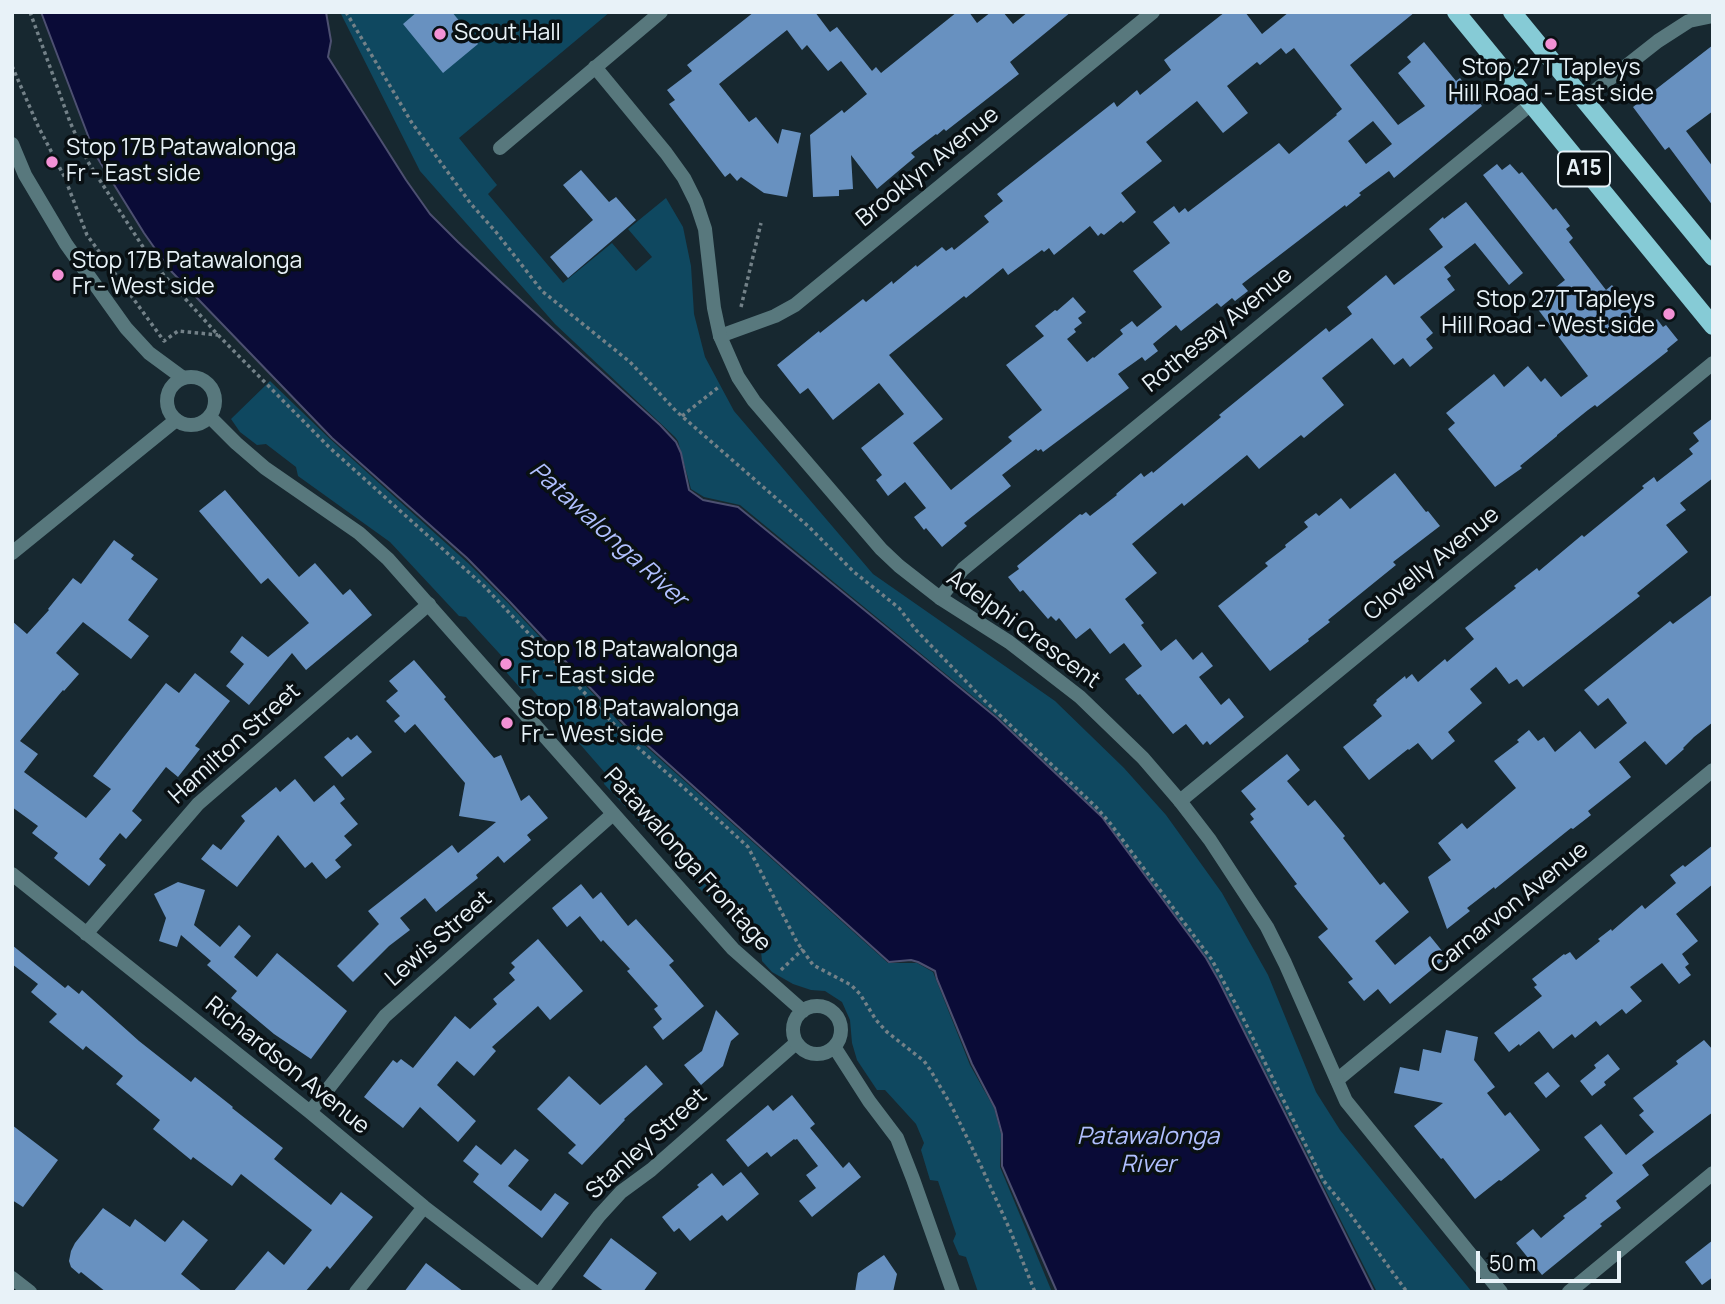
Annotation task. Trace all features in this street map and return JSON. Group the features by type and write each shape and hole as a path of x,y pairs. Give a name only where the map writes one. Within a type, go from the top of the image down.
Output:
{"main road":[{"name":"A15","path":"1456,12 1713,326"},
{"name":"A15","path":"1512,12 1713,257"}],"street":[{"path":"500,148 661,12"},
{"name":"Brooklyn Avenue","path":"720,336 775,316 795,305 1153,12"},
{"path":"1583,100 1658,41 1689,21 1713,16"},
{"name":"Adelphi Crescent","path":"595,68 666,153 684,178 696,202 705,229 720,336 738,377 754,401 881,549 916,581 1009,642 1080,697 1143,758 1180,801 1210,840 1267,927 1346,1101 1501,1292"},
{"name":"Rothesay Avenue","path":"940,598 963,569 1531,104"},
{"path":"12,144 25,175 66,244 127,328 149,353 183,378"},
{"name":"Clovelly Avenue","path":"1180,801 1713,363"},
{"path":"183,378 201,378 214,391 216,399 210,417 196,425 187,425 176,420 169,411 168,394 175,382 183,378"},
{"name":"Patawalonga Frontage","path":"210,417 265,468 359,533 388,559 733,949 803,1011"},
{"path":"12,553 176,420"},
{"name":"Hamilton Street","path":"86,933 198,804 429,604"},
{"name":"Carnarvon Avenue","path":"1337,1080 1713,770"},
{"name":"Lewis Street","path":"310,1112 386,1016 613,814"},
{"name":"Richardson Avenue","path":"12,874 310,1112 424,1207 535,1292"},
{"path":"816,1006 830,1010 840,1020 841,1035 835,1048 829,1052 814,1055 801,1049 796,1043 793,1037 794,1022 803,1011 816,1006"},
{"name":"Stanley Street","path":"541,1292 599,1216 621,1192 651,1170 796,1043"},
{"path":"835,1048 897,1138 953,1292"},
{"path":"1569,1292 1713,1173"},
{"path":"356,1292 424,1207"},
{"path":"12,1278 30,1292"}],"path":[{"path":"30,12 88,162 162,273 218,335 330,448 484,586 627,738 748,847 813,965 851,985 887,1032 924,1061 931,1071 981,1166 1035,1292"},
{"path":"346,12 412,123 471,204 542,291 630,362 682,416 808,526 854,572 899,608 916,630 985,701 1110,823 1212,960 1323,1180 1407,1292"},
{"path":"12,66 38,126 64,176 87,235 164,341 178,331 218,335"},
{"path":"741,307 761,223"},
{"path":"682,416 720,386"},
{"path":"778,973 803,949"}],"shaded area":[{"path":"340,12 610,12 459,138 497,185 488,194 563,283 612,243 636,271 652,257 628,229 666,198 683,227 691,266 694,314 705,357 734,411 873,574 1055,701 1124,768 1166,815 1222,893 1268,975 1316,1092 1340,1130 1472,1292 1377,1292 1207,958 1102,816 998,717 740,505 704,497 691,489 675,437 555,324 420,171"},
{"path":"270,381 468,563 623,726 888,963 917,963 933,972 970,1065 994,1108 1001,1134 1000,1167 1052,1292 978,1292 966,1257 959,1255 953,1241 956,1234 938,1181 930,1180 921,1150 924,1143 916,1124 885,1090 877,1090 857,1060 850,1020 842,1002 825,991 793,984 772,972 762,961 761,951 714,897 707,896 695,884 696,877 659,835 652,835 604,784 606,774 531,688 521,689 507,673 509,664 466,617 459,616 390,542 298,476 296,467 266,444 257,445 240,432 231,419"}],"water":[{"name":"Patawalonga River","path":"41,12 326,12 331,41 328,57 430,214 676,442 689,490 703,500 738,507 997,718 1102,817 1206,958 1374,1292 1057,1292 1002,1166 1002,1134 995,1108 972,1064 935,971 911,960 889,962 625,725 467,558 332,438 170,270 95,154"}],"building":[{"name":"Scout Hall","path":"417,12 452,12 478,44 443,73 403,24"},
{"path":"754,12 815,12 830,32 837,27 872,71 876,67 881,73 957,12 969,12 977,23 991,12 1003,12 1013,24 1028,12 1071,12 1010,62 1019,74 946,131 944,129 936,134 911,153 915,157 877,189 851,155 853,189 839,190 839,196 813,197 810,135 867,94 841,61 828,71 807,45 802,50 787,30 719,84 749,122 756,117 778,144 782,129 801,133 787,197 764,193 741,177 737,181 730,173 725,177 669,104 675,100 667,90 692,71 687,65"},
{"path":"1225,12 1245,12 1262,34 1289,12 1415,12 1350,65 1398,125 1425,106 1398,73 1411,62 1407,57 1424,42 1456,81 1460,78 1482,106 1394,178 1389,171 1359,193 1361,195 1346,207 1345,205 1242,284 1248,291 1235,301 1232,298 1221,307 1217,303 1181,331 1176,325 1153,344 1158,351 1145,361 1142,357 1118,374 1129,388 1043,452 1036,449 1002,475 1011,486 964,523 967,526 942,547 914,517 926,508 905,482 888,496 876,480 882,475 861,448 904,414 879,383 833,420 808,388 800,394 777,365 863,299 866,302 942,247 946,251 952,247 954,250 989,222 984,216 1003,201 997,194 1114,102 1117,107 1137,90 1140,95 1171,70 1164,60","holes":["1281,48 1286,54 1294,48 1342,109 1289,154 1279,143 1188,212 1185,208 1179,213 1174,206 1153,222 1170,243 1133,271 1162,307 1137,327 1132,321 1120,330 1123,334 1094,358 1087,362 1067,339 1076,332 1074,329 1082,323 1078,318 1086,312 1073,297 1035,326 1044,336 1006,365 1042,410 1008,437 1012,441 951,490 913,443 943,419 889,355 1003,268 1008,275 1042,250 1044,252 1049,248 1054,255 1090,226 1098,236 1101,233 1104,235 1121,221 1123,223 1136,212 1121,193 1162,161 1146,142 1197,101 1223,133 1248,113 1227,86 1257,62 1260,65","1373,121 1392,144 1366,164 1348,141"]},
{"path":"1713,45 1713,111 1686,131 1713,167 1713,206 1669,147 1665,150 1633,107"},
{"path":"1497,164 1502,170 1510,164 1519,174 1522,172 1553,210 1556,208 1570,226 1566,229 1573,238 1569,242 1606,290 1612,285 1646,328 1657,319 1663,327 1666,325 1678,340 1668,351 1597,407 1595,405 1588,410 1520,466 1522,468 1495,487 1448,429 1455,423 1446,413 1494,374 1504,387 1528,366 1541,382 1545,378 1561,397 1588,376 1534,304 1565,280 1483,175"},
{"path":"581,170 609,202 616,197 636,220 568,278 550,257 593,220 563,185"},
{"path":"1466,202 1523,273 1509,285 1475,243 1444,267 1451,276 1447,279 1455,290 1420,317 1433,333 1426,339 1433,348 1410,367 1403,358 1394,365 1372,338 1322,378 1344,405 1304,438 1301,435 1259,469 1247,455 1132,544 1157,573 1125,599 1144,623 1141,625 1161,651 1176,639 1193,660 1202,652 1213,666 1199,677 1221,705 1229,698 1244,717 1210,745 1207,741 1203,745 1186,724 1173,734 1125,679 1142,666 1124,643 1110,654 1090,628 1076,639 1059,618 1056,621 1051,616 1048,619 1008,577 1019,569 1017,566 1080,514 1086,512 1090,516 1141,473 1144,477 1152,471 1153,473 1326,328 1329,332 1352,314 1347,307 1386,275 1394,285 1443,247 1429,229"},
{"path":"1713,418 1713,478 1680,503 1686,510 1666,525 1688,552 1637,593 1640,596 1523,687 1517,679 1509,684 1496,667 1470,689 1482,703 1448,732 1455,741 1432,760 1418,743 1369,780 1343,747 1382,716 1373,705 1376,700 1405,676 1406,679 1412,674 1418,682 1445,659 1447,662 1474,639 1465,628 1516,588 1514,586 1537,568 1539,571 1582,535 1584,537 1654,477 1657,482 1693,454 1689,449 1699,441 1693,433"},
{"path":"1395,473 1440,526 1393,562 1396,565 1328,620 1330,622 1308,639 1309,641 1270,671 1218,606 1268,566 1265,563 1308,527 1304,522 1316,513 1319,516 1341,498 1350,509"},
{"path":"225,490 299,577 315,563 343,595 350,589 372,615 306,670 292,653 249,705 226,686 244,664 230,652 242,636 268,657 309,623 268,578 261,584 199,511"},
{"path":"114,540 134,555 131,559 158,579 128,620 149,636 131,659 83,622 56,653 79,674 20,741 38,754 24,772 86,818 111,789 93,776 166,683 179,693 195,673 230,701 195,746 200,749 178,777 166,767 132,811 142,820 126,839 120,833 110,845 99,859 106,865 89,886 54,858 58,853 32,833 38,826 12,807 12,621 27,634 73,578 81,584"},
{"path":"1713,594 1713,722 1666,765 1645,741 1619,762 1631,777 1588,811 1591,815 1467,908 1470,911 1447,929 1428,877 1451,860 1438,843 1462,823 1467,829 1516,788 1494,761 1519,742 1517,740 1529,730 1538,741 1544,737 1555,752 1580,731 1595,749 1627,723 1608,698 1598,706 1584,690 1670,621 1673,624"},
{"path":"414,660 494,758 501,755 521,801 529,795 548,818 527,835 531,840 504,863 498,856 476,875 478,878 436,912 425,898 400,918 410,930 389,946 353,982 337,966 379,924 368,911 452,845 458,853 496,822 459,816 465,783 415,724 405,733 394,721 400,716 386,701 398,691 389,681"},
{"path":"357,735 372,752 342,777 324,757 348,737 351,740"},
{"path":"1287,754 1300,770 1287,781 1308,806 1315,800 1380,885 1384,882 1409,912 1375,941 1395,965 1430,936 1447,957 1390,1004 1378,989 1364,1001 1348,982 1353,979 1318,937 1328,929 1294,886 1297,884 1250,822 1254,819 1250,814 1256,809 1241,791"},
{"path":"295,779 314,802 334,785 345,799 340,803 358,824 344,836 352,845 335,860 341,867 326,879 312,862 305,868 278,835 237,887 201,859 213,844 221,850 245,821 241,816 276,787 280,792"},
{"path":"1713,845 1713,884 1676,914 1698,941 1682,954 1689,964 1685,967 1691,975 1679,984 1662,963 1630,987 1642,1001 1626,1014 1622,1009 1600,1026 1596,1021 1575,1038 1572,1034 1553,1049 1539,1031 1509,1052 1494,1033 1542,996 1534,987 1537,985 1532,979 1564,954 1570,952 1576,960 1642,905 1645,909 1676,883 1670,875"},
{"path":"178,882 205,890 194,925 220,947 239,925 251,936 234,957 257,977 277,953 347,1011 311,1059 274,1034 231,998 237,991 207,965 211,961 181,935 177,947 159,941 166,918 154,894"},
{"path":"581,884 593,899 601,892 628,926 636,919 674,961 669,965 704,1006 663,1040 653,1027 662,1019 654,1009 658,1006 627,971 630,969 603,940 601,942 580,916 567,927 552,908"},
{"path":"538,939 583,991 550,1020 538,1006 492,1047 496,1051 474,1076 457,1061 437,1085 476,1121 458,1142 420,1107 403,1128 364,1097 393,1060 397,1063 401,1059 413,1068 455,1016 470,1029 497,1004 493,999 515,980 509,973 515,967 511,963"},
{"path":"12,945 65,988 68,985 79,994 82,990 139,1041 191,1082 195,1077 233,1107 283,1148 274,1159 331,1205 341,1192 373,1217 330,1269 327,1266 305,1292 233,1292 268,1251 284,1265 312,1230 241,1174 232,1186 193,1157 191,1160 153,1129 160,1120 116,1084 123,1076 86,1046 83,1050 49,1022 57,1014 31,992 38,984 12,964"},
{"path":"716,1010 739,1034 731,1041 723,1066 701,1085 684,1065 702,1051"},
{"path":"1446,1030 1478,1037 1474,1060 1495,1087 1487,1093 1505,1116 1510,1112 1540,1150 1475,1199 1414,1126 1443,1103 1394,1093 1400,1067 1419,1071 1423,1049 1441,1053"},
{"path":"1704,1040 1713,1050 1713,1112 1642,1165 1649,1175 1616,1201 1621,1208 1542,1275 1516,1243 1533,1229 1541,1238 1613,1173 1584,1137 1601,1124 1626,1155 1654,1132 1639,1115 1644,1111 1633,1098 1678,1064 1676,1061"},
{"path":"1608,1054 1620,1069 1592,1096 1580,1081"},
{"path":"646,1065 663,1084 624,1119 582,1165 568,1153 576,1145 537,1109 569,1076 600,1105"},
{"path":"1548,1072 1560,1086 1546,1098 1534,1083"},
{"path":"792,1095 815,1124 810,1128 843,1168 849,1162 861,1177 812,1217 799,1201 816,1188 806,1175 818,1166 797,1139 771,1157 767,1152 748,1167 726,1140 768,1105 773,1111"},
{"path":"12,1125 58,1160 23,1207 12,1200"},
{"path":"476,1145 501,1165 515,1149 529,1160 508,1186 541,1211 555,1193 569,1203 542,1238 473,1182 479,1174 463,1161"},
{"path":"741,1172 759,1194 727,1221 722,1215 690,1241 679,1228 674,1232 662,1217 712,1173 723,1186"},
{"path":"103,1208 130,1227 135,1219 165,1242 183,1220 208,1240 181,1274 203,1292 106,1292 81,1272 79,1274 71,1267 71,1251"},
{"path":"611,1238 657,1273 643,1292 605,1292 583,1276"},
{"path":"1713,1240 1713,1277 1702,1285 1685,1262"},
{"path":"884,1255 897,1274 893,1292 855,1292 858,1273"},
{"path":"426,1263 464,1292 404,1292"}],"place":[{"name":"Scout Hall","path":"440,34"},
{"name":"Stop 27T Tapleys Hill Road - East side","path":"1551,44"},
{"name":"Stop 17B Patawalonga Fr - East side","path":"52,162"},
{"name":"Stop 17B Patawalonga Fr - West side","path":"58,275"},
{"name":"Stop 27T Tapleys Hill Road - West side","path":"1669,314"},
{"name":"Stop 18 Patawalonga Fr - East side","path":"506,664"},
{"name":"Stop 18 Patawalonga Fr - West side","path":"507,723"}]}
